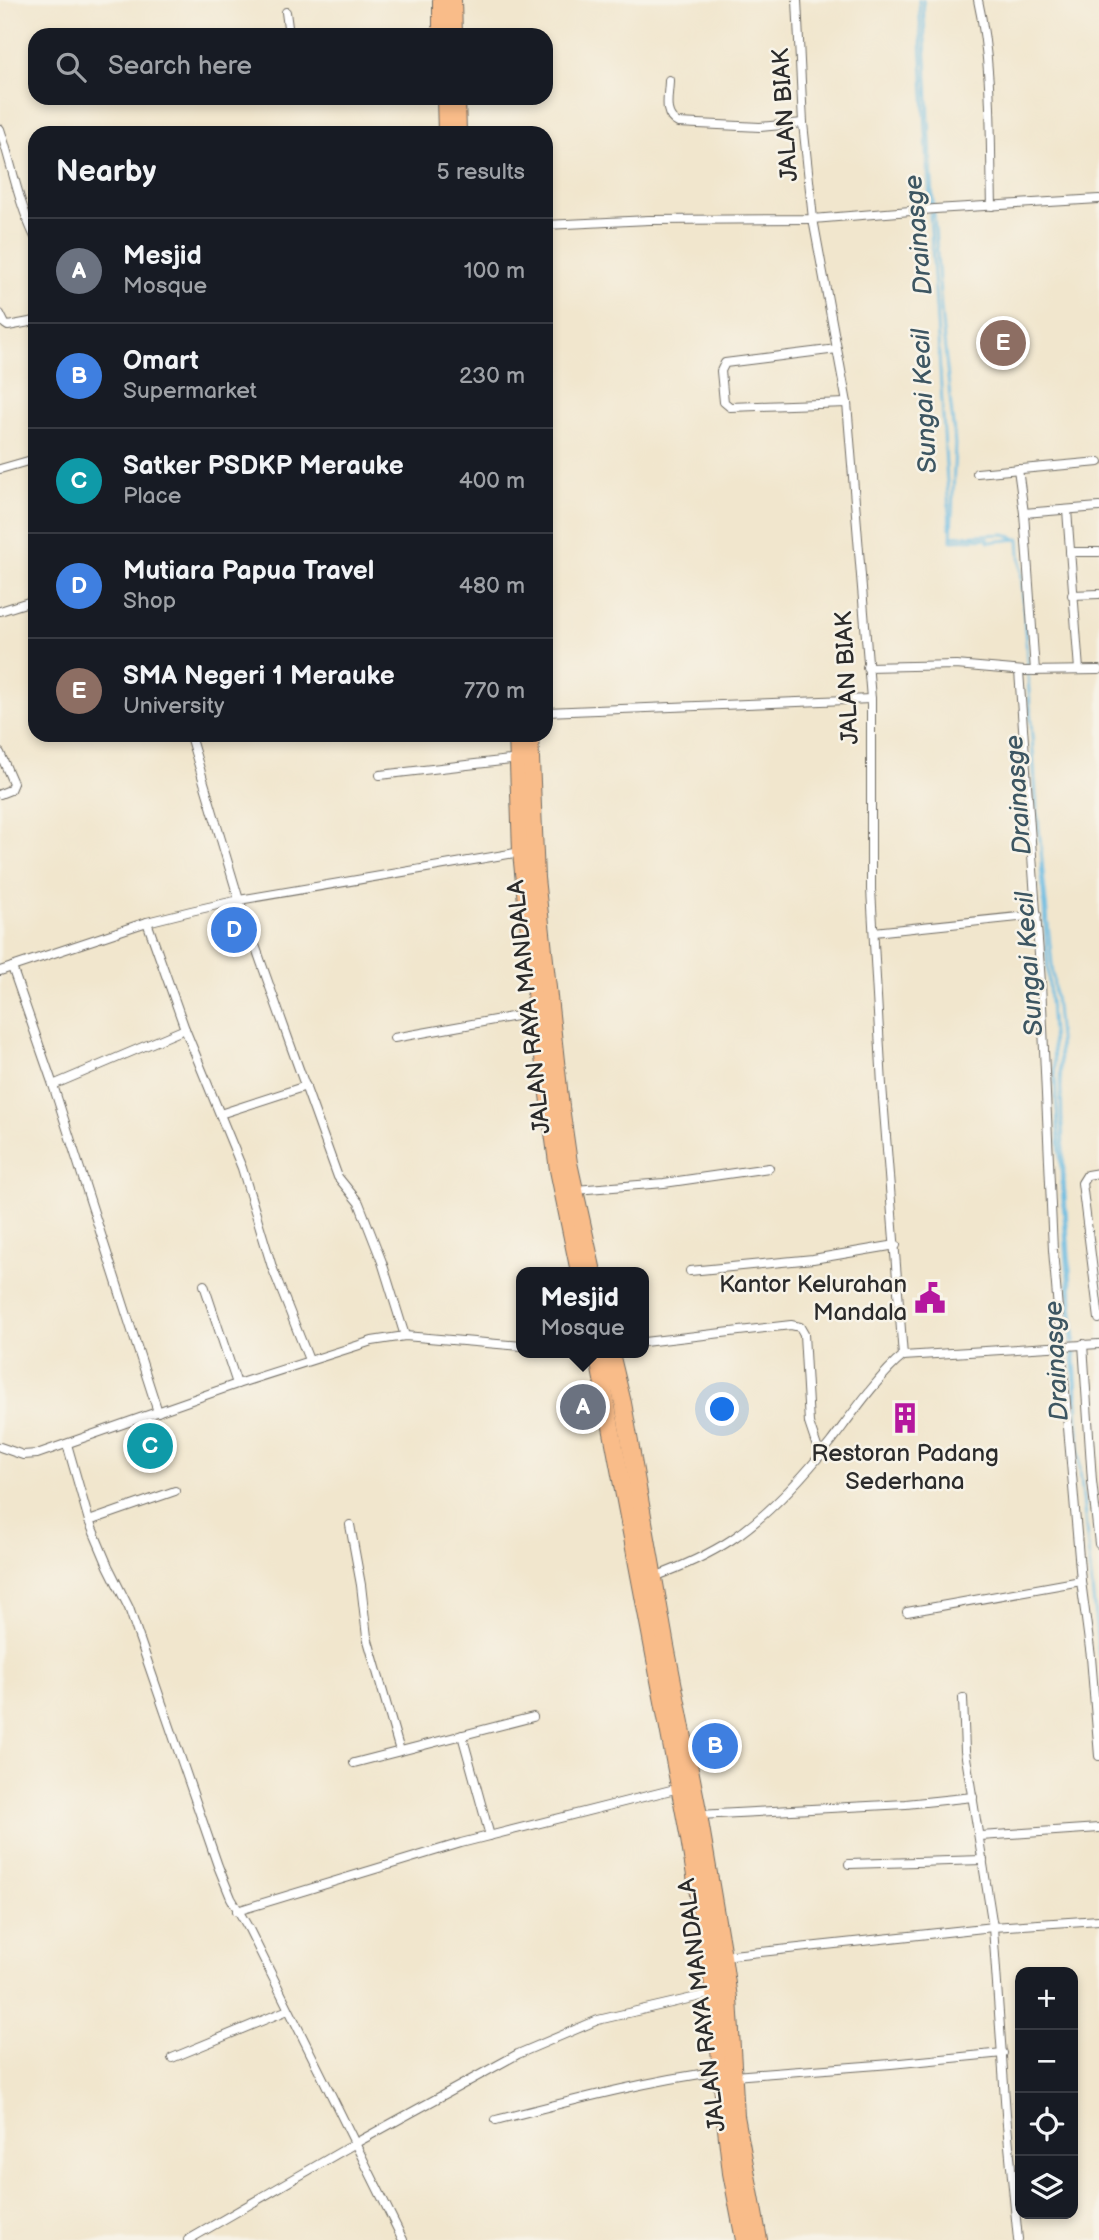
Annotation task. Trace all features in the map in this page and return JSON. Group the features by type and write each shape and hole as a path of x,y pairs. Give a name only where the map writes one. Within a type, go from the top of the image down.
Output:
{"highway":[{"path":"441,0 441,28"},
{"path":"453,0 454,28"},
{"path":"445,105 446,126"},
{"path":"457,105 458,126"},
{"name":"JALAN RAYA MANDALA","path":"518,742 521,852 544,1011 575,1190 592,1267"},
{"name":"JALAN RAYA MANDALA","path":"530,742 544,1011 558,1170 578,1267"},
{"name":"JALAN RAYA MANDALA","path":"600,1358 679,1788 696,1839 723,1956 729,1998 727,2073 731,2173 744,2240"},
{"name":"JALAN RAYA MANDALA","path":"601,1358 623,1403 699,1815 696,1839 715,1992 727,2073 759,2240"}],"street":[{"name":"JALAN BIAK","path":"797,0 803,123 813,219 847,403 871,699 871,889 882,1085 903,1356"},
{"path":"978,0 984,24 987,58 992,206"},
{"path":"286,12 288,28"},
{"path":"669,80 668,112 673,121 678,123 760,127 803,123"},
{"path":"0,129 28,218"},
{"path":"553,225 649,220 813,219 1099,199"},
{"path":"0,314 8,326 28,322"},
{"path":"837,349 725,363 721,371 724,402 730,407 847,403"},
{"path":"0,469 28,461"},
{"path":"977,473 1099,462"},
{"path":"1018,469 1024,513 1027,671 1053,1250 1099,1756"},
{"path":"1024,513 1099,507"},
{"path":"1067,510 1079,670"},
{"path":"1070,552 1099,552"},
{"path":"1072,595 1099,594"},
{"path":"0,611 28,602"},
{"path":"867,667 956,665 1027,671 1099,670"},
{"path":"553,712 871,699"},
{"path":"192,742 239,900 338,1177 359,1203 382,1262 405,1336"},
{"path":"0,753 13,782 10,790 0,794"},
{"path":"380,775 519,759"},
{"path":"0,971 147,922 239,900 521,852"},
{"path":"874,932 1037,915"},
{"path":"147,922 185,1029 242,1167 272,1267 309,1360"},
{"path":"12,967 53,1085 158,1412"},
{"path":"394,1038 544,1011"},
{"path":"53,1085 185,1029"},
{"path":"220,1114 306,1086"},
{"path":"575,1190 664,1183 769,1168"},
{"path":"1099,1172 1087,1175 1082,1183 1099,1319"},
{"path":"690,1271 813,1259 896,1245"},
{"path":"204,1285 237,1384"},
{"path":"649,1341 791,1325 800,1327 804,1334 810,1423 820,1456"},
{"path":"0,1447 11,1453 29,1455 372,1341 405,1336 516,1345"},
{"path":"654,1577 715,1549 741,1532 772,1505 820,1456 903,1356 1099,1344"},
{"path":"1079,1345 1099,1544"},
{"path":"67,1444 89,1521 129,1608 218,1866 237,1911 249,1929 403,2240"},
{"path":"89,1521 175,1491"},
{"path":"350,1525 368,1637 400,1752"},
{"path":"906,1612 1081,1581"},
{"path":"963,1698 965,1751 993,1927 1018,2240"},
{"path":"354,1763 533,1717"},
{"path":"461,1734 490,1836"},
{"path":"237,1911 490,1836 679,1788"},
{"path":"699,1815 893,1805 973,1797"},
{"path":"980,1836 1099,1828"},
{"path":"849,1864 983,1860"},
{"path":"723,1956 993,1927 1099,1920"},
{"path":"188,2240 517,2054 598,2020 715,1992"},
{"path":"172,2057 288,2010"},
{"path":"496,2120 666,2078 891,2064 1003,2053"}],"waterway":[{"name":"Sungai Kecil","path":"919,0 930,206"},
{"name":"Sungai Kecil","path":"923,0 933,202 955,444 951,540 988,538 988,542 1019,539 1036,797 1059,1038 1064,1179 1075,1342"},
{"name":"Sungai Kecil","path":"930,213 950,528"},
{"name":"Sungai Kecil","path":"952,536 1005,534 1015,538"},
{"name":"Sungai Kecil","path":"1041,863 1076,1401"},
{"name":"Sungai Kecil","path":"1075,1349 1080,1469 1099,1656"}],"place":[{"name":"SMA Negeri 1 Merauke","path":"1003,343"},
{"name":"Mutiara Papua Travel","path":"234,930"},
{"name":"Kantor Kelurahan Mandala","path":"930,1298"},
{"name":"Mesjid","path":"583,1407"},
{"name":"Restoran Padang Sederhana","path":"905,1418"},
{"name":"Satker PSDKP Merauke","path":"150,1446"},
{"name":"Omart","path":"715,1746"}],"water label":[{"name":"Drainasge","path":"919,235"},
{"name":"Drainasge","path":"1019,795"},
{"name":"Drainasge","path":"1057,1361"}]}
